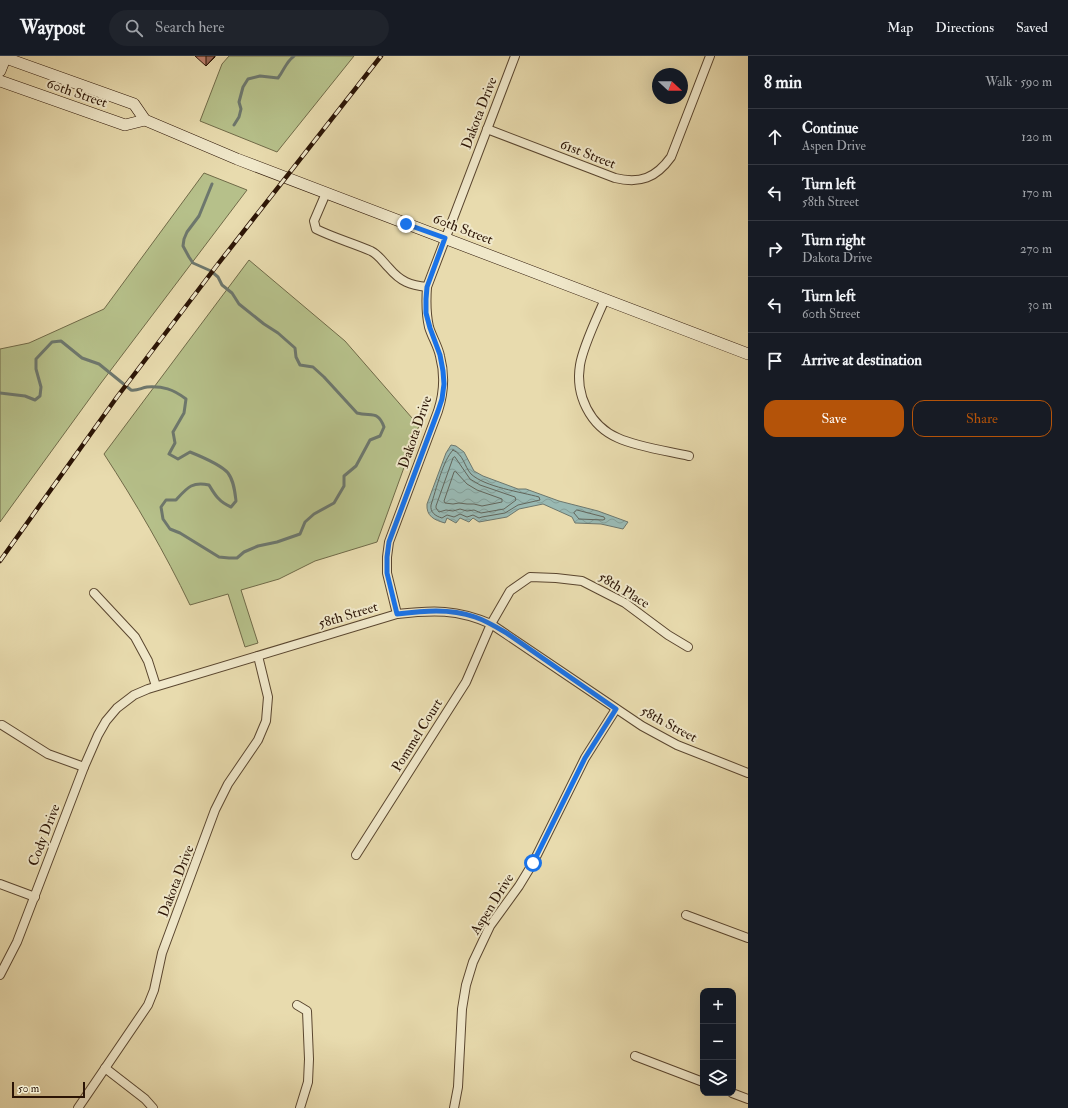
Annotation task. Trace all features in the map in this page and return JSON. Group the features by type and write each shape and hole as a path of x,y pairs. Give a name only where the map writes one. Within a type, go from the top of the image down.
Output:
{"main road":[{"path":"0,71 4,57"},
{"name":"60th Street","path":"4,57 134,104 145,120 237,159 748,354"},
{"name":"60th Street","path":"0,81 125,125 145,120"}],"street":[{"name":"Dakota Drive","path":"397,614 387,573 389,542 438,411 442,399 444,384 440,355 426,313 427,287 515,56"},
{"name":"61st Street","path":"487,129 615,178 626,181 646,179 656,174 673,153 710,56"},
{"path":"326,193 314,221 316,229 372,252 381,258 401,280 412,285 427,287"},
{"path":"605,300 580,364 580,390 586,408 597,423 607,432 618,438 689,456"},
{"name":"58th Place","path":"491,624 510,591 530,577 582,581 625,603 668,635 688,647"},
{"path":"94,593 135,637 148,661 156,686"},
{"name":"58th Street","path":"117,708 134,695 156,686 397,614 438,610 476,617 491,624 508,634 642,726 677,745 748,773"},
{"name":"Pommel Court","path":"356,855 466,682 491,624"},
{"name":"Dakota Drive","path":"78,1108 148,1005 154,990 162,953 216,810 228,784 258,740 266,720 268,697 258,656"},
{"name":"Cody Drive","path":"0,975 17,942 84,767 98,735 106,720 117,708"},
{"name":"Aspen Drive","path":"454,1108 458,1087 462,1009 466,985 473,962 490,926 519,886 533,863 585,758 616,709"},
{"path":"2,725 48,754 84,767"},
{"path":"0,884 35,897"},
{"path":"686,915 748,938"},
{"path":"297,1005 307,1011 309,1059 308,1082 300,1108"},
{"path":"635,1056 700,1081"},
{"path":"105,1068 145,1099 153,1108"},
{"path":"736,1094 748,1099"}],"green space":[{"path":"229,56 354,56 277,152 200,121 222,64"},
{"path":"204,173 247,190 101,383 0,522 0,349 29,343 104,309"},
{"path":"249,260 345,341 419,426 377,542 315,561 279,579 241,590 258,643 245,647 228,594 190,605 150,528 104,454"}],"water":[{"path":"451,445 456,446 464,452 474,471 483,476 518,489 526,489 559,501 598,511 628,522 623,529 601,524 575,523 572,517 543,504 519,509 507,517 479,522 473,518 469,522 460,518 456,523 447,518 445,523 437,520 429,514 427,504 446,453"}],"waterway":[{"path":"234,125 239,117 241,109 239,102 243,87 248,79 260,76 278,78 294,56"},
{"path":"0,393 25,396 35,400 40,396 41,387 36,369 36,359 52,342 61,341 82,358 99,364 131,390 147,387 158,387 177,393 186,399 184,413 173,432 175,443 169,454 178,459 190,452 221,467 232,479 236,501 231,507 220,500 209,485 198,484 190,486 176,500 166,500 161,507 163,519 170,529 180,533 219,557 237,558 244,552 258,546 277,542 300,534 305,522 314,514 334,503 344,486 344,476 356,466 370,440 380,436 384,427 377,416 357,413 313,367 300,365 296,357 295,348 278,333 239,304 232,293 222,285 218,277 211,271 193,263 183,246 184,239 187,232 199,216 212,184"}],"railway":[{"path":"0,561 117,397 218,264 381,56"}],"route":[{"path":"406,224 445,238 427,287 426,299 426,313 440,355 444,384 442,399 438,411 389,542 387,573 397,614 438,610 476,617 508,634 616,709 585,758 533,863"}]}
